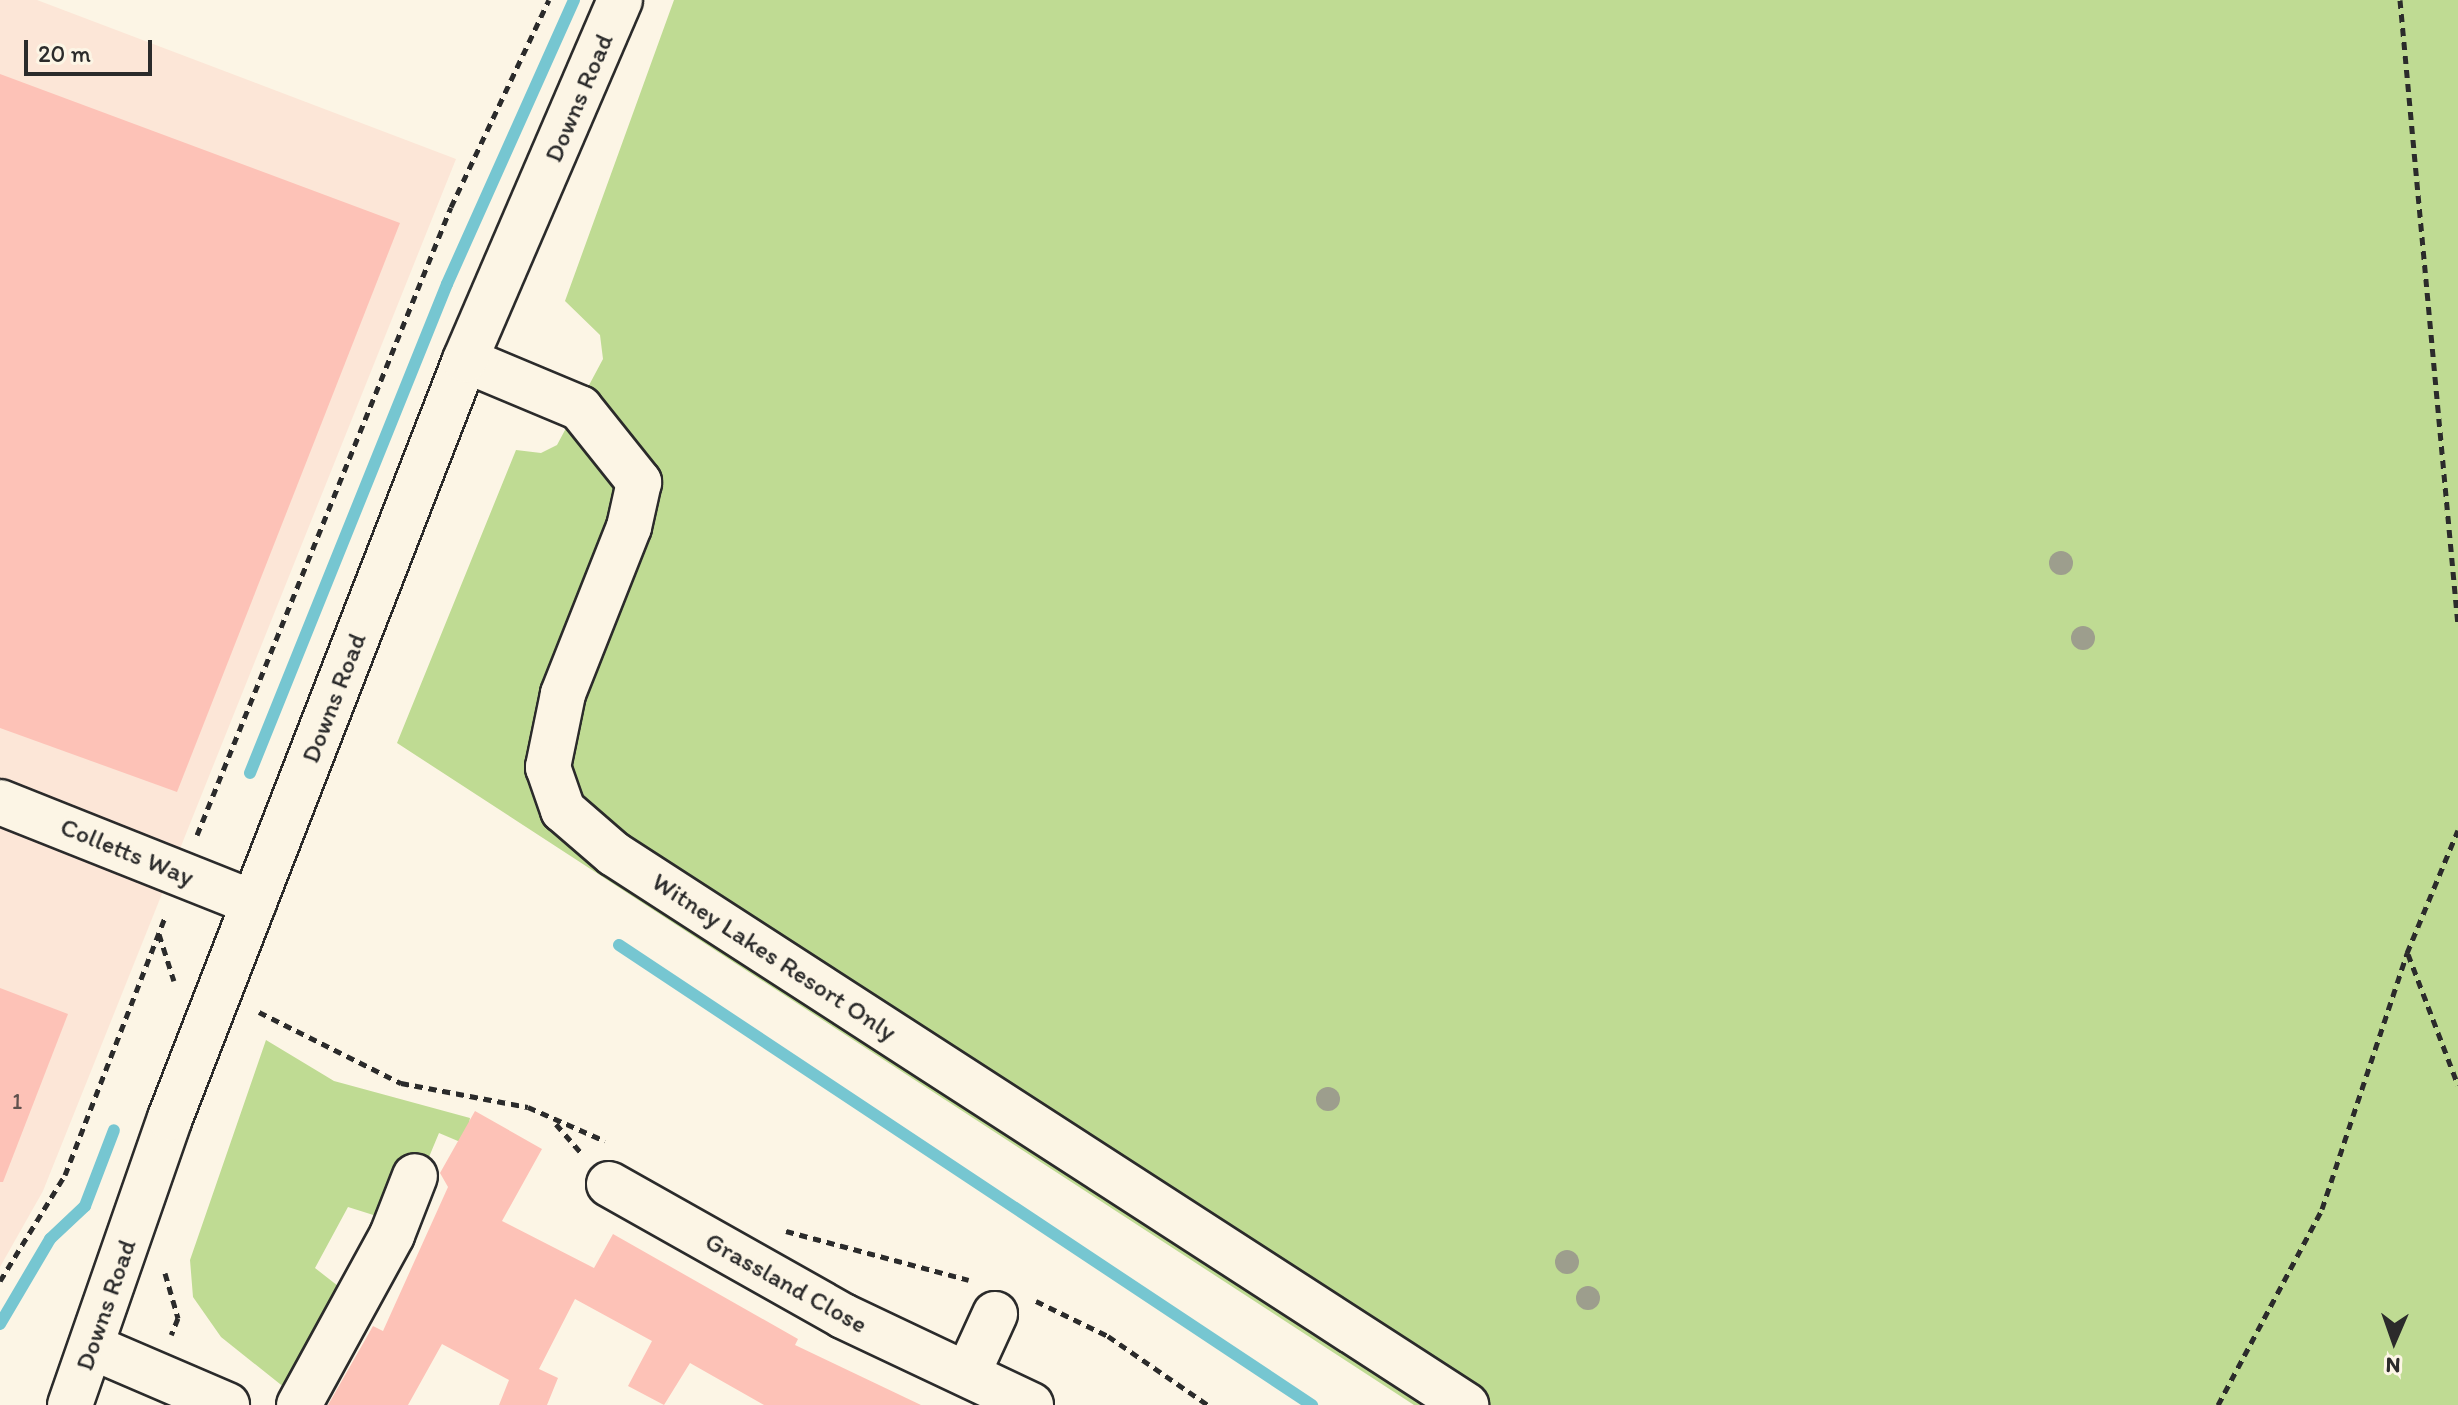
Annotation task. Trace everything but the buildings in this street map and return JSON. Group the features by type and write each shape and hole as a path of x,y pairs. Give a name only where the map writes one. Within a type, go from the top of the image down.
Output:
{"street":[{"name":"Downs Road","path":"70,1405 218,992 465,360 620,0"},
{"name":"Witney Lakes Resort Only","path":"465,360 580,408 639,482 629,527 563,694 548,767 563,810 614,854 1466,1405"},
{"name":"Colletts Way","path":"0,802 254,903"},
{"name":"Grassland Close","path":"612,1165 843,1316 1031,1405"},
{"path":"299,1405 392,1235 415,1176"},
{"path":"968,1373 999,1298"},
{"path":"92,1347 157,1371 227,1405"}],"path":[{"path":"0,1281 65,1175 439,236 549,0"},
{"path":"2400,0 2458,625"},
{"path":"2218,1405 2322,1209 2407,953 2458,830"},
{"path":"2407,953 2458,1085"},
{"path":"218,992 401,1083 528,1107 612,1165"},
{"path":"772,1226 1108,1336 1208,1405"},
{"path":"157,1371 178,1318 166,1263"}],"shaded area":[{"path":"0,0 37,0 456,159 43,1191 0,1267"}],"green space":[{"path":"674,0 2458,0 2458,1405 1414,1405 397,743 516,450 541,453 557,445 603,359 600,335 565,301"},
{"path":"266,1040 334,1081 470,1118 465,1144 439,1133 429,1157 413,1160 386,1219 348,1207 315,1268 347,1293 285,1388 221,1337 193,1297 190,1260"}],"waterway":[{"path":"250,773 447,284 574,0"},
{"path":"619,945 1312,1405"},
{"path":"0,1324 50,1239 85,1206 114,1130"}]}
